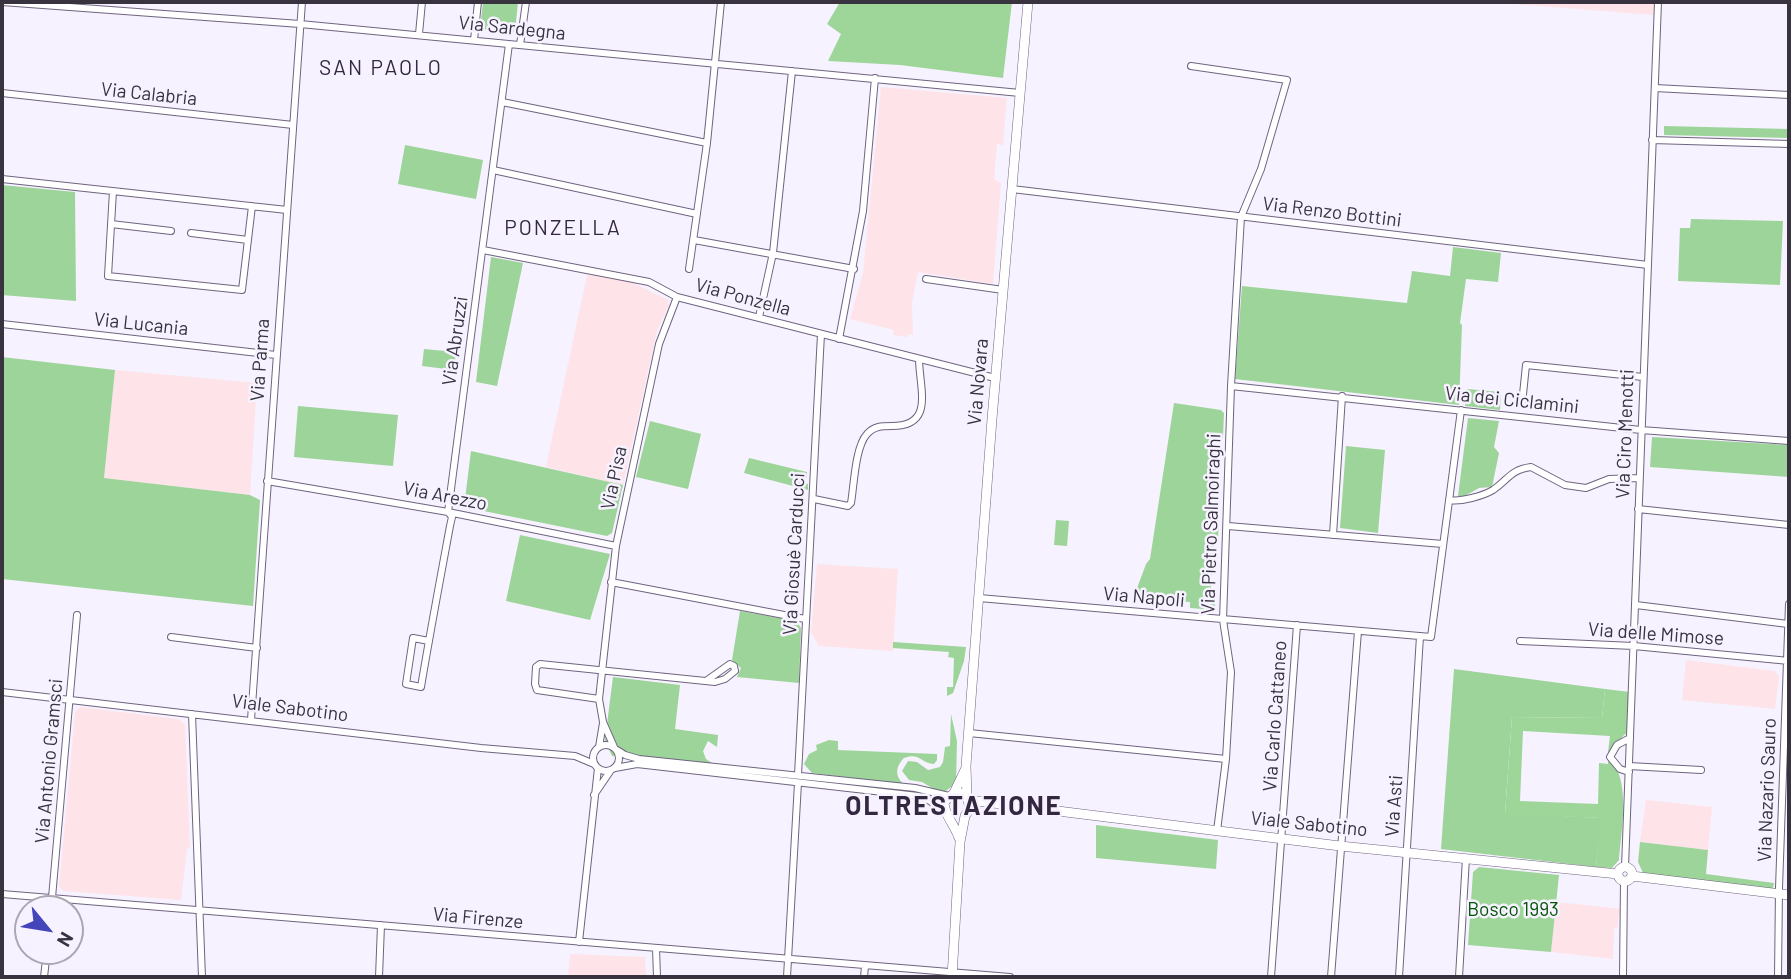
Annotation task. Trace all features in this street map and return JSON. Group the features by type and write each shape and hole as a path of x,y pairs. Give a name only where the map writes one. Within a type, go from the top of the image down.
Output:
{"street":[{"name":"Via Sardegna","path":"2,2 716,59 792,71 1020,93"},
{"name":"Via Parma","path":"251,720 302,2"},
{"path":"419,34 422,2"},
{"path":"474,40 478,2"},
{"path":"520,45 526,2"},
{"path":"690,269 707,143 721,2"},
{"name":"Via Novara","path":"968,799 966,766 995,378 1028,2"},
{"name":"Via Ciro Menotti","path":"1623,977 1640,430 1658,2"},
{"name":"Via Abruzzi","path":"429,641 413,638 406,684 421,687 452,517 448,512 509,44"},
{"name":"Via Pietro Salmoiraghi","path":"1191,66 1287,80 1261,169 1241,217 1231,386 1223,620 1231,672 1226,759 1217,831"},
{"path":"759,317 773,253 792,71"},
{"path":"839,339 863,211 876,78"},
{"path":"1655,88 1789,95"},
{"name":"Via Calabria","path":"2,93 293,125"},
{"path":"502,102 707,143"},
{"path":"1653,140 1789,144"},
{"path":"493,170 697,214"},
{"path":"2,178 287,210"},
{"name":"Via Renzo Bottini","path":"1012,189 1648,265"},
{"path":"113,191 108,276 242,290 252,206"},
{"path":"111,224 171,231"},
{"path":"191,233 248,240"},
{"path":"694,240 854,269"},
{"name":"Via Ponzella","path":"483,250 649,282 677,297 995,378"},
{"path":"926,279 1003,290"},
{"name":"Via Pisa","path":"616,748 603,722 599,699 611,582 616,546 659,344 677,297"},
{"name":"Via Lucania","path":"2,324 276,355"},
{"name":"Via Giosuè Carducci","path":"787,977 821,334"},
{"path":"814,499 848,506 851,503 861,443 867,434 878,426 908,426 916,421 921,411 919,360"},
{"name":"Via dei Ciclamini","path":"1522,404 1526,365 1643,377"},
{"name":"Via dei Ciclamini","path":"1231,386 1640,430 1789,441"},
{"path":"1333,535 1342,396"},
{"path":"1228,526 1443,544 1461,410"},
{"path":"1449,500 1461,502 1490,492 1511,472 1531,467 1566,485 1586,488 1609,479 1639,478"},
{"name":"Via Arezzo","path":"267,481 448,512 616,546"},
{"path":"1638,509 1789,525"},
{"name":"Via Napoli","path":"979,598 1431,637 1443,544"},
{"path":"611,582 805,619"},
{"name":"Via Nazario Sauro","path":"1778,977 1784,894 1789,604"},
{"path":"1636,605 1788,624"},
{"name":"Via Antonio Gramsci","path":"52,895 77,615"},
{"name":"Via Carlo Cattaneo","path":"1271,977 1297,625"},
{"path":"1331,977 1358,631"},
{"name":"Via Asti","path":"1399,977 1420,636"},
{"path":"171,637 257,648"},
{"name":"Via delle Mimose","path":"1520,640 1634,646 1788,661"},
{"path":"599,699 537,690 536,667 540,664 706,681"},
{"name":"Viale Sabotino","path":"2,692 481,748 575,756 596,766"},
{"path":"192,714 202,977"},
{"name":"Via Pisa","path":"597,749 603,722"},
{"path":"969,733 1226,759"},
{"path":"1630,738 1617,745 1610,757 1620,769 1701,769"},
{"path":"579,942 597,749 606,745 639,759 918,796 936,805 948,816 957,819 967,814"},
{"path":"593,797 619,761 616,748"},
{"name":"Viale Sabotino","path":"575,756 597,749"},
{"path":"596,766 613,769 637,765 961,793 968,799 960,842 952,975"},
{"name":"Via Novara","path":"951,794 966,766"},
{"path":"951,794 944,806 960,842"},
{"name":"Viale Sabotino","path":"968,799 1340,846 1784,894"},
{"name":"Viale Sabotino","path":"967,814 996,804"},
{"path":"1459,977 1466,858"},
{"name":"Via Firenze","path":"84,901 788,958 952,975 1010,977"},
{"path":"379,977 381,925"},
{"path":"656,948 657,977"},
{"path":"864,977 865,966"}],"shaded area":[{"path":"1488,2 1654,2 1654,15"},
{"path":"881,87 1007,98 1003,145 997,144 994,179 1001,183 993,284 918,272 912,303 913,335 908,334 907,337 893,335 894,330 850,319 863,273"},
{"path":"587,275 627,280 668,300 669,306 657,331 623,485 546,467"},
{"path":"115,370 257,383 250,495 104,478"},
{"path":"817,564 898,569 893,651 819,646 811,632"},
{"path":"1686,660 1775,671 1779,677 1775,709 1682,700"},
{"path":"80,707 178,719 185,724 190,847 187,849 181,900 64,891 59,887 75,712"},
{"path":"1646,800 1712,807 1708,850 1640,842"},
{"path":"1556,902 1622,909 1618,915 1618,927 1614,928 1613,959 1551,952"},
{"path":"570,954 645,957 646,977 568,977"}],"green space":[{"path":"483,2 518,2 515,32 480,29"},
{"path":"840,2 1012,2 1003,78 900,65 828,61 841,34 827,24"},
{"path":"1664,126 1789,129 1789,138 1664,135"},
{"path":"405,145 483,160 476,199 398,184"},
{"path":"2,185 75,192 76,301 2,295"},
{"path":"1691,219 1783,221 1780,285 1678,281 1680,228 1690,228"},
{"path":"1453,247 1501,253 1498,282 1466,279 1460,323 1459,405 1235,379 1242,286 1407,303 1412,271 1450,276"},
{"path":"491,257 523,263 497,386 476,382"},
{"path":"424,349 456,352 454,370 422,366"},
{"path":"2,357 115,370 104,478 250,495 260,500 253,606 2,579"},
{"path":"1467,389 1501,392 1500,410 1465,406"},
{"path":"1174,403 1221,410 1224,413 1223,438 1217,438 1214,509 1219,510 1218,543 1214,543 1210,601 1215,602 1215,610 1190,608 1190,602 1133,599 1150,559"},
{"path":"298,406 398,415 393,466 294,457"},
{"path":"1468,418 1499,421 1494,447 1499,453 1492,487 1479,488 1463,497 1458,496"},
{"path":"650,421 701,434 688,489 636,477"},
{"path":"1652,437 1789,445 1789,477 1650,467"},
{"path":"1346,446 1385,450 1378,533 1340,528"},
{"path":"471,451 623,485 612,533 607,536 464,507"},
{"path":"749,458 807,472 803,483 808,484 808,490 744,473"},
{"path":"1056,520 1069,521 1067,546 1054,545"},
{"path":"520,535 610,554 590,620 506,601"},
{"path":"740,611 796,621 801,628 799,683 737,677 741,668 732,660"},
{"path":"893,642 966,647 953,693 947,696 947,687 953,687 954,658 948,657 949,652 893,648"},
{"path":"1454,669 1605,689 1602,718 1512,717 1505,813 1601,818 1596,867 1441,849"},
{"path":"613,677 680,685 675,729 718,735 717,747 708,741 703,751 706,759 712,763 711,767 612,756 605,740"},
{"path":"1605,689 1630,692 1629,732 1608,752 1610,736 1523,731 1520,801 1598,804 1599,763 1608,764 1608,759 1615,767 1623,791 1619,860 1612,868 1596,867 1600,818 1505,814 1512,717 1602,718"},
{"path":"951,714 957,741 956,783 946,791 939,792 922,782 909,780 902,771 908,761 917,762 928,770 940,767 945,747 950,746"},
{"path":"829,740 838,741 838,750 937,754 937,760 934,764 913,756 904,758 897,771 904,784 812,773 804,764 809,754 817,750 816,745"},
{"path":"1096,825 1218,840 1216,869 1096,858"},
{"path":"1640,842 1708,850 1706,874 1774,883 1773,888 1643,873 1638,862"},
{"name":"Bosco 1993","path":"1479,867 1559,875 1551,952 1468,945 1473,872"}],"district":[{"name":"SAN PAOLO","path":"381,68"},
{"name":"PONZELLA","path":"563,228"},
{"name":"OLTRESTAZIONE","path":"954,806"}]}
